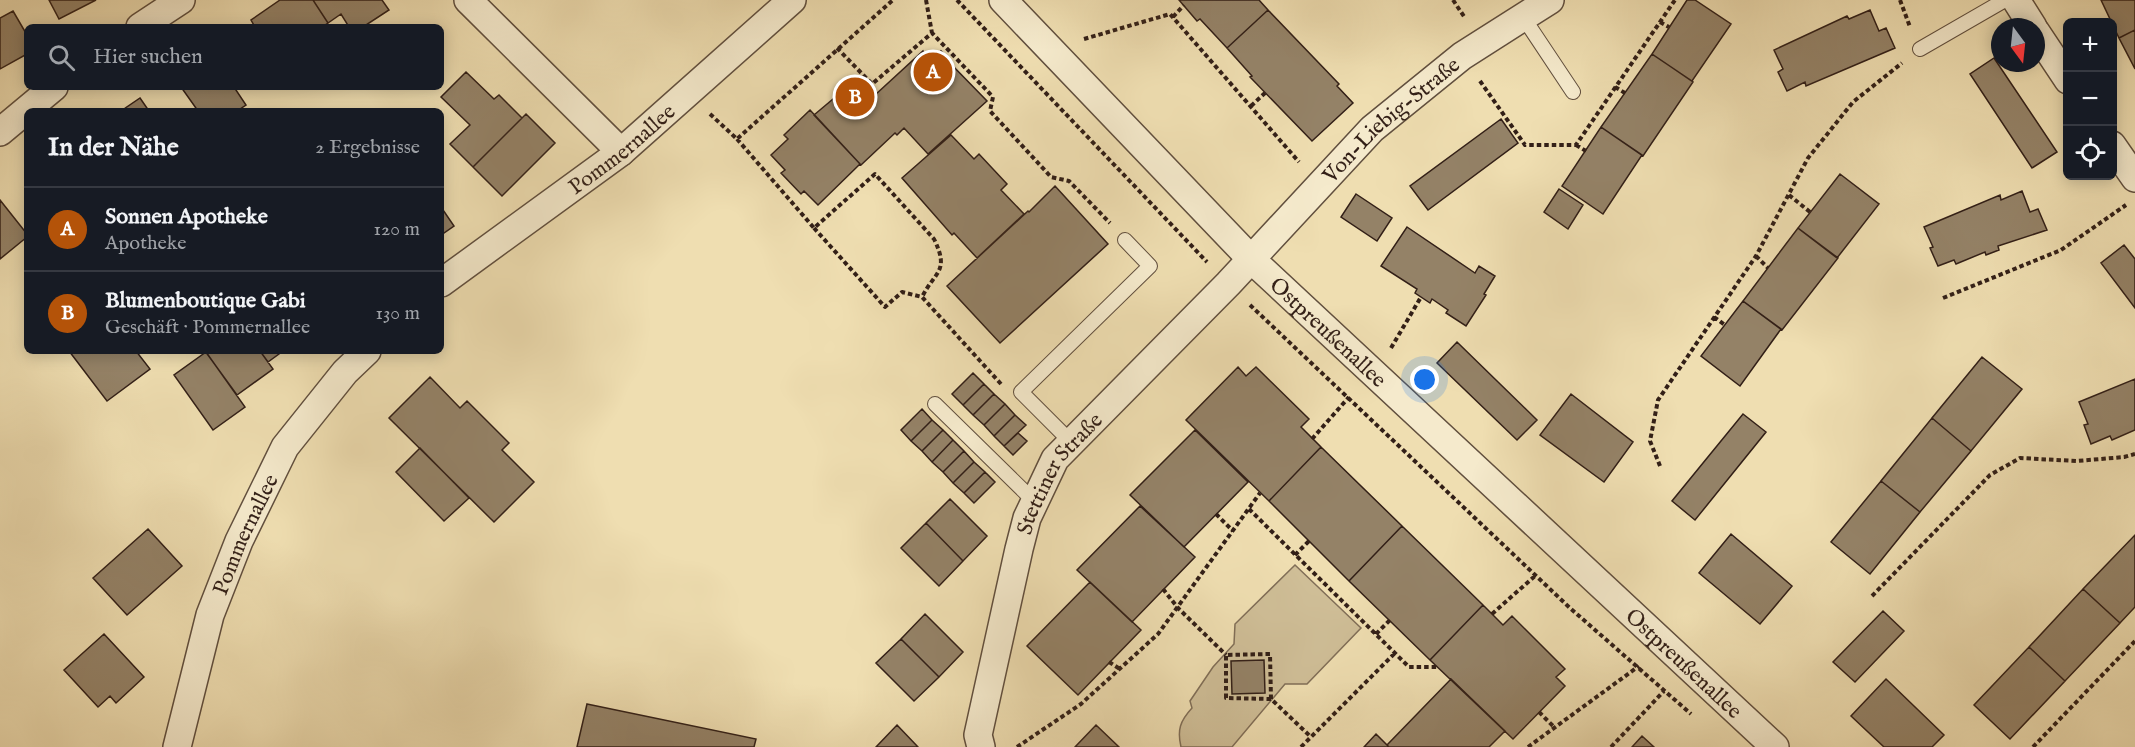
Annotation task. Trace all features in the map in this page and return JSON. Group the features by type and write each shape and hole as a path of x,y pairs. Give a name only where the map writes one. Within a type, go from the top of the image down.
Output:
{"street":[{"path":"145,24 181,0"},
{"path":"468,0 621,152"},
{"name":"Pommernallee","path":"444,281 621,152 792,0"},
{"name":"Ostpreußenallee","path":"1003,0 1252,260 1775,747"},
{"name":"Von-Liebig-Straße","path":"1252,260 1372,129 1462,56 1550,0"},
{"path":"2016,0 2027,18"},
{"path":"2045,46 2063,74"},
{"path":"29,108 50,90"},
{"path":"0,132 24,112"},
{"path":"2117,152 2135,178"},
{"name":"Stettiner Straße","path":"981,747 978,735 1019,549 1034,501 1055,459 1252,260"},
{"name":"Pommernallee","path":"177,747 210,615 239,542 285,447 345,372 364,354"}],"lane":[{"path":"1920,49 2005,0"},
{"path":"1523,17 1573,92"},
{"path":"1071,442 1021,392 1150,266 1125,240"},
{"path":"935,404 1034,501"}],"path":[{"path":"737,139 893,0"},
{"path":"926,0 932,33 993,98 990,111 1051,177 1069,181 1125,240"},
{"path":"1173,17 1184,5"},
{"path":"1050,49 1170,14 1320,185"},
{"path":"1660,22 1669,27"},
{"path":"837,48 872,84 932,33"},
{"path":"1660,466 1650,441 1658,400 1756,256 1808,158 1853,102 1920,49"},
{"path":"1615,87 1625,93"},
{"path":"687,93 737,139 885,307 902,292 922,297 1002,386 1021,392"},
{"path":"1251,106 1265,93"},
{"path":"1576,145 1586,151"},
{"path":"814,228 875,174 934,239 940,251 942,262 935,280 922,297"},
{"path":"1789,195 1810,212"},
{"path":"1943,298 2061,250 2135,199"},
{"path":"1756,256 1768,268"},
{"path":"1374,374 1421,297"},
{"path":"1714,317 1725,325"},
{"path":"1312,439 1349,397"},
{"path":"1872,596 1990,475 2019,458 2076,461 2135,454"},
{"path":"1017,747 1081,704 1158,634 1260,493"},
{"path":"1249,509 1409,667 1438,667"},
{"path":"1216,514 1233,531"},
{"path":"1295,555 1309,541"},
{"path":"1492,614 1536,575"},
{"path":"1163,590 1226,655 1226,698 1271,699 1311,737"},
{"path":"1376,634 1390,620"},
{"path":"2033,747 2135,641"},
{"path":"1528,747 1667,646"},
{"path":"1302,747 1395,653"},
{"path":"1226,655 1270,654 1271,699"},
{"path":"1109,662 1120,669"},
{"path":"1611,747 1688,666"},
{"path":"1539,712 1555,728"}],"shaded area":[{"path":"1295,565 1361,628 1307,684 1285,684 1232,747 1181,747 1179,736 1182,722 1192,708 1190,701 1213,667 1234,644 1235,624"}],"building":[{"path":"49,0 96,0 59,19"},
{"path":"280,0 313,0 328,23 253,24 251,20"},
{"path":"313,0 382,0 389,10 368,24 347,24 341,14 328,23"},
{"path":"1179,0 1259,0 1268,10 1227,48 1200,19 1197,21"},
{"path":"1687,0 1695,0 1731,24 1692,81 1652,54"},
{"path":"2101,0 2135,0 2135,30 2119,38 2117,18 2110,18"},
{"path":"1268,10 1339,84 1337,86 1353,103 1312,141 1250,77 1252,76 1227,48"},
{"path":"1870,10 1879,31 1886,28 1895,48 1806,86 1805,82 1787,91 1778,72 1783,69 1774,50 1847,16 1849,19"},
{"path":"13,11 24,30 24,56 0,69 0,18"},
{"path":"2135,30 2135,69 2119,38"},
{"path":"923,51 925,54 937,56 941,51 987,101 928,154 904,128 897,135 895,133 861,165 814,115 858,78 875,95"},
{"path":"1652,54 1693,82 1643,156 1601,127"},
{"path":"1991,60 1991,72 2003,72 2057,152 2032,168 1970,74"},
{"path":"466,72 494,99 499,95 522,118 473,167 450,144 470,125 441,97"},
{"path":"183,90 236,90 246,105 242,108 196,108"},
{"path":"140,98 147,108 125,108"},
{"path":"810,110 860,164 818,205 804,191 801,194 781,173 785,170 771,155 788,139 784,135"},
{"path":"526,114 555,143 502,196 473,167"},
{"path":"1501,119 1518,143 1428,210 1410,186"},
{"path":"1601,127 1642,155 1603,214 1562,186"},
{"path":"951,135 974,159 979,154 1007,184 1001,190 1024,214 977,258 954,233 952,235 902,178"},
{"path":"1840,174 1879,204 1837,258 1798,228"},
{"path":"1055,186 1108,244 1000,343 947,286"},
{"path":"1559,189 1583,205 1568,229 1544,212"},
{"path":"2022,191 2030,212 2038,209 2047,230 1998,246 1999,250 1986,255 1985,252 1956,264 1954,260 1938,266 1924,227 2000,195 2001,200"},
{"path":"1356,194 1392,218 1377,241 1341,217"},
{"path":"0,200 24,230 24,239 0,259"},
{"path":"444,211 454,226 444,233"},
{"path":"1407,227 1475,273 1479,266 1495,276 1466,326 1446,313 1448,310 1432,299 1430,303 1415,293 1417,289 1381,266"},
{"path":"1798,228 1838,258 1782,330 1743,301"},
{"path":"2124,245 2135,259 2135,308 2101,263"},
{"path":"1743,301 1781,329 1740,386 1701,356"},
{"path":"1457,342 1537,420 1517,440 1437,363"},
{"path":"71,354 138,354 150,369 107,401"},
{"path":"203,354 207,354 245,407 213,430 174,375"},
{"path":"207,354 262,354 273,369 237,395"},
{"path":"262,354 279,354 268,362"},
{"path":"1982,357 2022,389 1971,451 1932,418"},
{"path":"1238,367 1246,376 1256,367 1309,419 1301,427 1321,447 1269,501 1186,420"},
{"path":"973,373 984,384 963,405 952,394"},
{"path":"430,377 460,408 467,401 509,443 502,450 534,482 494,522 389,418"},
{"path":"2135,379 2135,430 2112,440 2110,436 2091,444 2084,425 2088,424 2079,402"},
{"path":"984,384 994,394 973,415 963,405"},
{"path":"994,394 1005,404 984,425 973,415"},
{"path":"1571,394 1633,442 1604,482 1540,435"},
{"path":"1005,404 1015,415 994,436 984,425"},
{"path":"922,409 932,420 911,441 901,430"},
{"path":"1743,414 1766,432 1695,520 1672,501"},
{"path":"1015,415 1026,425 1004,446 994,436"},
{"path":"1932,418 1971,451 1920,512 1881,481"},
{"path":"932,420 943,430 922,451 911,441"},
{"path":"943,430 953,440 932,462 922,451"},
{"path":"1195,430 1248,482 1184,547 1130,495"},
{"path":"1018,433 1027,441 1013,455 1004,446"},
{"path":"953,440 964,451 943,472 932,462"},
{"path":"1321,447 1402,526 1349,581 1269,501"},
{"path":"420,448 469,498 444,521 396,472"},
{"path":"964,451 974,462 953,483 943,472"},
{"path":"974,462 985,472 964,493 953,483"},
{"path":"985,472 995,482 974,503 964,493"},
{"path":"1881,481 1920,512 1870,574 1831,542"},
{"path":"950,499 987,536 963,561 926,523"},
{"path":"1140,506 1195,557 1132,622 1077,570"},
{"path":"926,523 963,561 939,586 901,548"},
{"path":"1402,526 1483,605 1430,660 1349,581"},
{"path":"148,529 182,566 127,615 93,578"},
{"path":"1731,534 1792,586 1760,624 1699,573"},
{"path":"2135,535 2135,607 2120,623 2083,589"},
{"path":"1090,582 1141,630 1078,695 1027,646"},
{"path":"2083,589 2120,623 2065,681 2029,647"},
{"path":"1483,605 1503,625 1512,616 1565,669 1556,677 1565,686 1513,739 1430,660"},
{"path":"1883,611 1904,631 1855,682 1833,662"},
{"path":"925,614 963,652 939,677 901,639"},
{"path":"104,634 144,677 116,703 110,696 98,707 64,670"},
{"path":"901,639 939,677 914,701 876,663"},
{"path":"2029,647 2065,681 2010,739 1974,705"},
{"path":"1264,660 1265,693 1232,694 1231,661"},
{"path":"1451,679 1505,731 1489,747 1389,747 1387,745"},
{"path":"1886,679 1944,735 1932,747 1884,747 1851,716"},
{"path":"587,704 756,739 754,747 577,747"},
{"path":"897,725 918,747 876,747"},
{"path":"1096,725 1119,747 1075,747"},
{"path":"1376,734 1389,747 1364,747"},
{"path":"1642,736 1654,747 1632,747"}],"place":[{"name":"Sonnen Apotheke","path":"933,72"},
{"name":"Blumenboutique Gabi","path":"855,97"}]}
